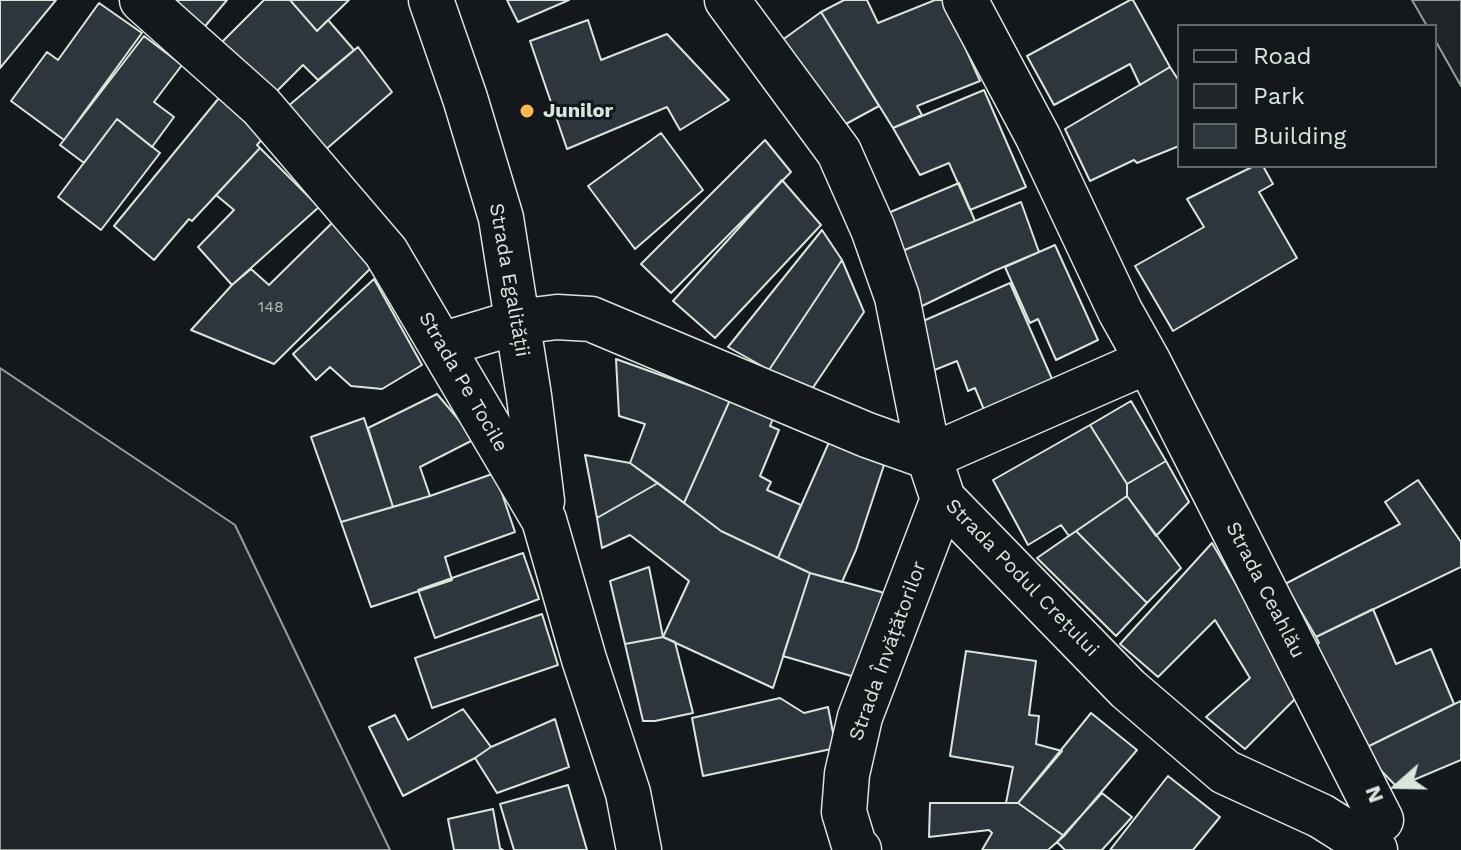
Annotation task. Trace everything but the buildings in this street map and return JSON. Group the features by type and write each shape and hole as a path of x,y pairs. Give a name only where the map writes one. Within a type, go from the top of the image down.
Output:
{"street":[{"name":"Strada Pe Tocile","path":"142,0 261,106 386,252 544,520 584,659 628,793 639,850"},
{"name":"Strada Egalității","path":"431,0 465,98 501,218 529,396 544,520"},
{"name":"Strada Podul Crețului","path":"727,0 839,152 873,229 897,297 929,457 943,499 1128,689 1225,772 1321,816 1378,835"},
{"name":"Strada Ceahlău","path":"965,0 1038,137 1120,311 1148,361 1378,835"},
{"path":"441,345 517,322 557,317 591,319 867,435 929,457 1148,361"},
{"name":"Strada Învățătorilor","path":"843,837 847,774 860,717 943,499"}],"green space":[{"path":"1412,0 1461,0 1461,86 1437,44 1437,24 1426,24"},
{"path":"0,368 235,525 390,850 0,850"}],"place":[{"name":"Junilor","path":"527,111"}]}
